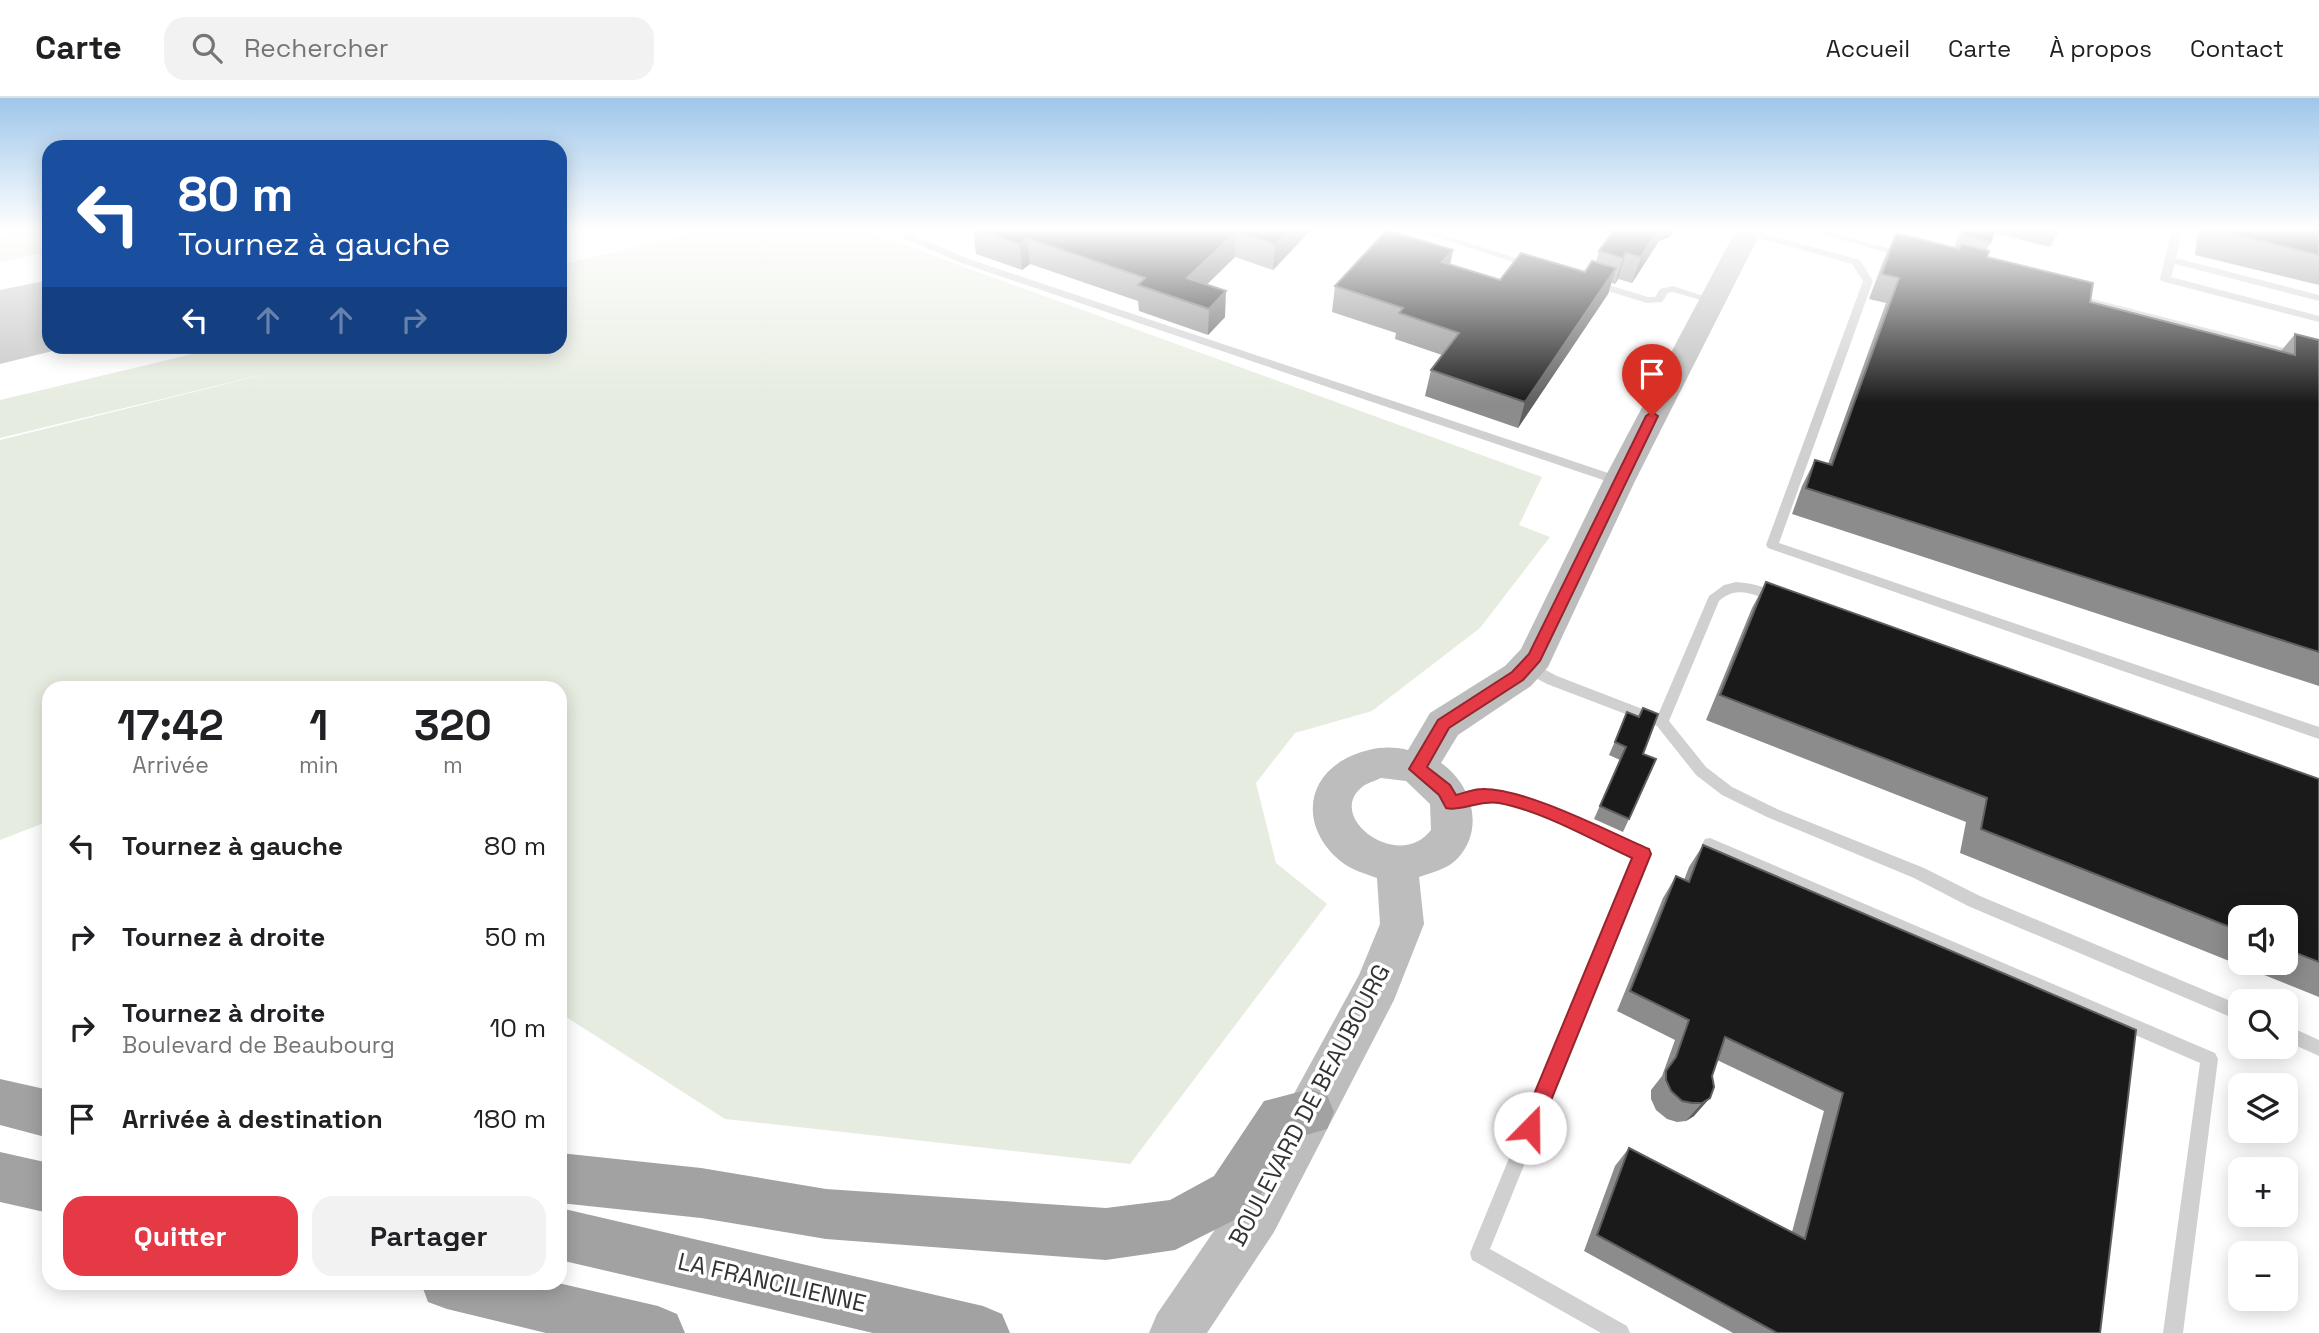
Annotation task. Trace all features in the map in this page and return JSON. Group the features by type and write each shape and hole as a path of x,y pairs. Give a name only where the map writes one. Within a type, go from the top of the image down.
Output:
{"highway":[{"path":"567,1179 701,1194 826,1214 1106,1234 1175,1225 1232,1194 1281,1118 1310,1112"},
{"path":"0,1177 42,1186"},
{"name":"LA FRANCILIENNE","path":"567,1236 983,1333"},
{"path":"477,1290 658,1333"}],"main road":[{"path":"1418,769 1444,724 1518,676 1535,657 1619,481 1718,288"},
{"path":"1378,762 1398,763 1418,769 1444,790 1452,804 1455,819 1452,833 1444,846 1423,859 1397,864 1376,860 1357,851 1342,838 1333,822 1330,805 1340,783 1360,767 1378,762"},
{"name":"BOULEVARD DE BEAUBOURG","path":"1176,1333 1256,1213 1378,985 1402,924 1397,864"}],"lane":[{"path":"1044,288 1619,481"},
{"path":"1606,288 1647,300 1658,300 1664,291 1673,289 1711,300"},
{"path":"1866,288 1772,545 2319,733"},
{"path":"2198,288 2319,319"},
{"path":"2279,288 2319,298"},
{"path":"2064,295 2319,360"},
{"path":"1662,722 1714,599 1721,590 1739,587 1798,606"},
{"path":"1527,667 1552,680 1662,722 1700,771 1727,791 1772,813 1919,873 1974,901 2228,1008"},
{"path":"1452,804 1479,795 1500,797 1547,813 1642,854 1479,1253 1620,1333"},
{"path":"1710,844 2209,1059 2173,1333"},
{"path":"2298,1038 2319,1048"}],"shaded area":[{"path":"567,288 1021,288 1542,477 1519,525 1550,537 1480,628 1372,711 1295,733 1256,783 1276,863 1327,904 1130,1164 725,1119 567,1017 567,681 42,681 42,824 0,840 0,440 282,370 0,438 0,400 193,354 567,354"}],"building":[{"path":"1146,288 1216,288 1226,291 1209,309"},
{"path":"1340,288 1603,288 1525,402 1431,370 1459,333 1399,313 1403,308"},
{"path":"1896,288 2092,288 2090,302 2295,355 2295,334 2319,340 2319,652 1806,488 1815,460 1832,465"},
{"path":"1766,582 2319,779 2319,962 2298,954 2298,905 2228,905 2228,926 1981,829 1987,798 1720,695"},
{"path":"1643,708 1658,714 1643,754 1656,759 1629,819 1600,806 1626,747 1615,742 1627,712 1639,717"},
{"path":"1703,845 2136,1030 2100,1333 1777,1333 1597,1235 1629,1148 1805,1239 1843,1093 1725,1037 1712,1076 1714,1087 1710,1098 1702,1103 1682,1101 1671,1091 1666,1080 1666,1071 1676,1057 1689,1020 1630,991 1676,876 1689,882"}],"runway":[{"path":"0,327 42,318"}],"route":[{"path":"1530,1128 1642,854 1547,813 1500,797 1479,795 1452,804 1433,778 1418,769 1444,724 1518,676 1535,657 1607,503 1652,416"}]}
